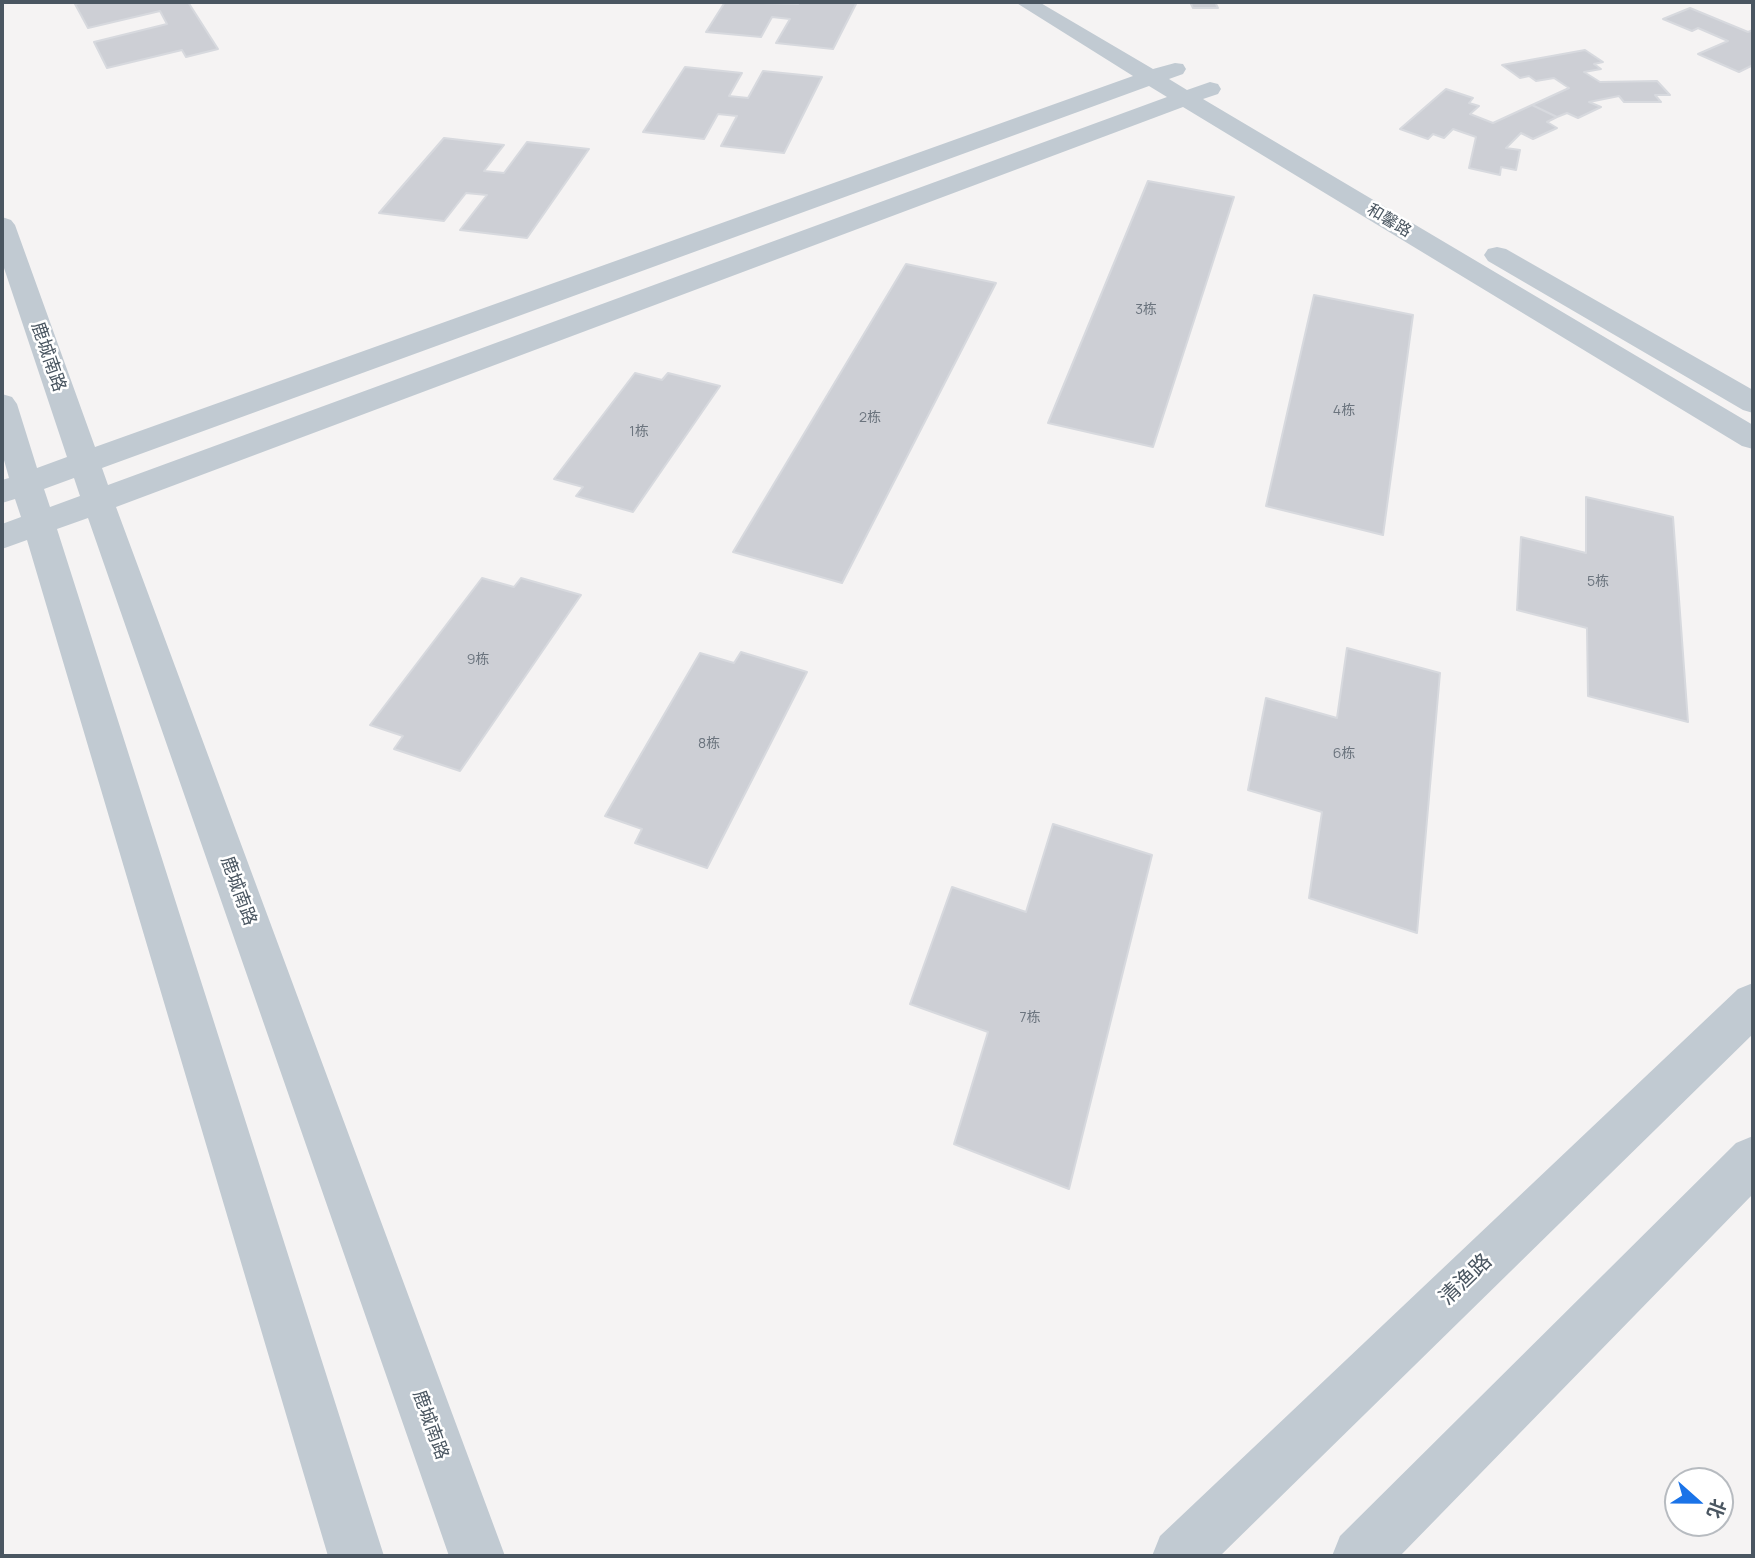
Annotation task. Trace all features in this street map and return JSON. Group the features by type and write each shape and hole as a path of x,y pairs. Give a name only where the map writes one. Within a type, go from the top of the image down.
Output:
{"street":[{"name":"和馨路","path":"1025,2 1150,78 1198,94 1396,197"},
{"name":"和馨路","path":"1063,2 1175,69 1198,94 1753,439"},
{"path":"14,488 1175,69"},
{"path":"19,530 1198,94"},
{"name":"鹿城南路","path":"2,225 84,462 477,1556"},
{"path":"1479,245 1753,403"},
{"path":"2,404 19,530 356,1556"},
{"name":"清渔路","path":"1180,1556 1753,1004"},
{"path":"1360,1556 1753,1160"}],"building":[{"path":"188,2 218,49 186,57 182,50 107,68 94,42 167,24 160,11 88,28 75,4"},
{"path":"725,2 857,2 833,49 776,43 790,19 772,17 761,37 706,32"},
{"path":"1190,2 1215,2 1218,8 1193,8"},
{"path":"1690,8 1748,32 1753,30 1753,65 1739,72 1698,54 1728,41 1698,28 1692,31 1663,19"},
{"path":"1585,50 1603,62 1594,64 1601,69 1584,72 1600,82 1657,81 1670,95 1655,95 1661,102 1624,102 1619,96 1589,102 1601,107 1578,118 1567,113 1557,117 1532,105 1569,88 1554,78 1536,81 1529,76 1520,78 1502,65"},
{"path":"685,67 742,73 729,96 748,98 763,71 822,77 784,153 721,146 737,116 718,114 704,139 643,132"},
{"path":"1446,89 1473,98 1469,103 1479,106 1470,114 1493,123 1532,105 1557,117 1547,122 1557,128 1533,139 1521,133 1506,148 1520,150 1516,170 1501,167 1500,175 1469,168 1476,137 1453,129 1444,138 1433,134 1428,139 1400,129"},
{"path":"444,138 504,145 484,171 504,173 527,142 589,149 527,238 460,230 487,195 466,193 444,221 379,213"},
{"path":"1148,181 1234,197 1153,447 1048,423"},
{"path":"906,264 996,283 842,583 733,552"},
{"path":"1314,295 1413,315 1383,535 1266,506"},
{"path":"635,373 662,380 668,373 720,386 633,512 576,496 583,487 554,479"},
{"path":"1586,497 1673,517 1688,722 1588,696 1587,628 1517,610 1521,537 1586,553"},
{"path":"482,578 514,587 521,578 581,595 460,771 394,749 403,736 370,725"},
{"path":"1347,648 1440,673 1417,933 1309,898 1322,812 1248,790 1266,698 1337,718"},
{"path":"741,652 807,672 707,868 635,843 642,829 605,816 700,653 734,663"},
{"path":"1053,824 1152,855 1069,1189 954,1144 988,1032 910,1004 952,887 1026,912"}]}
